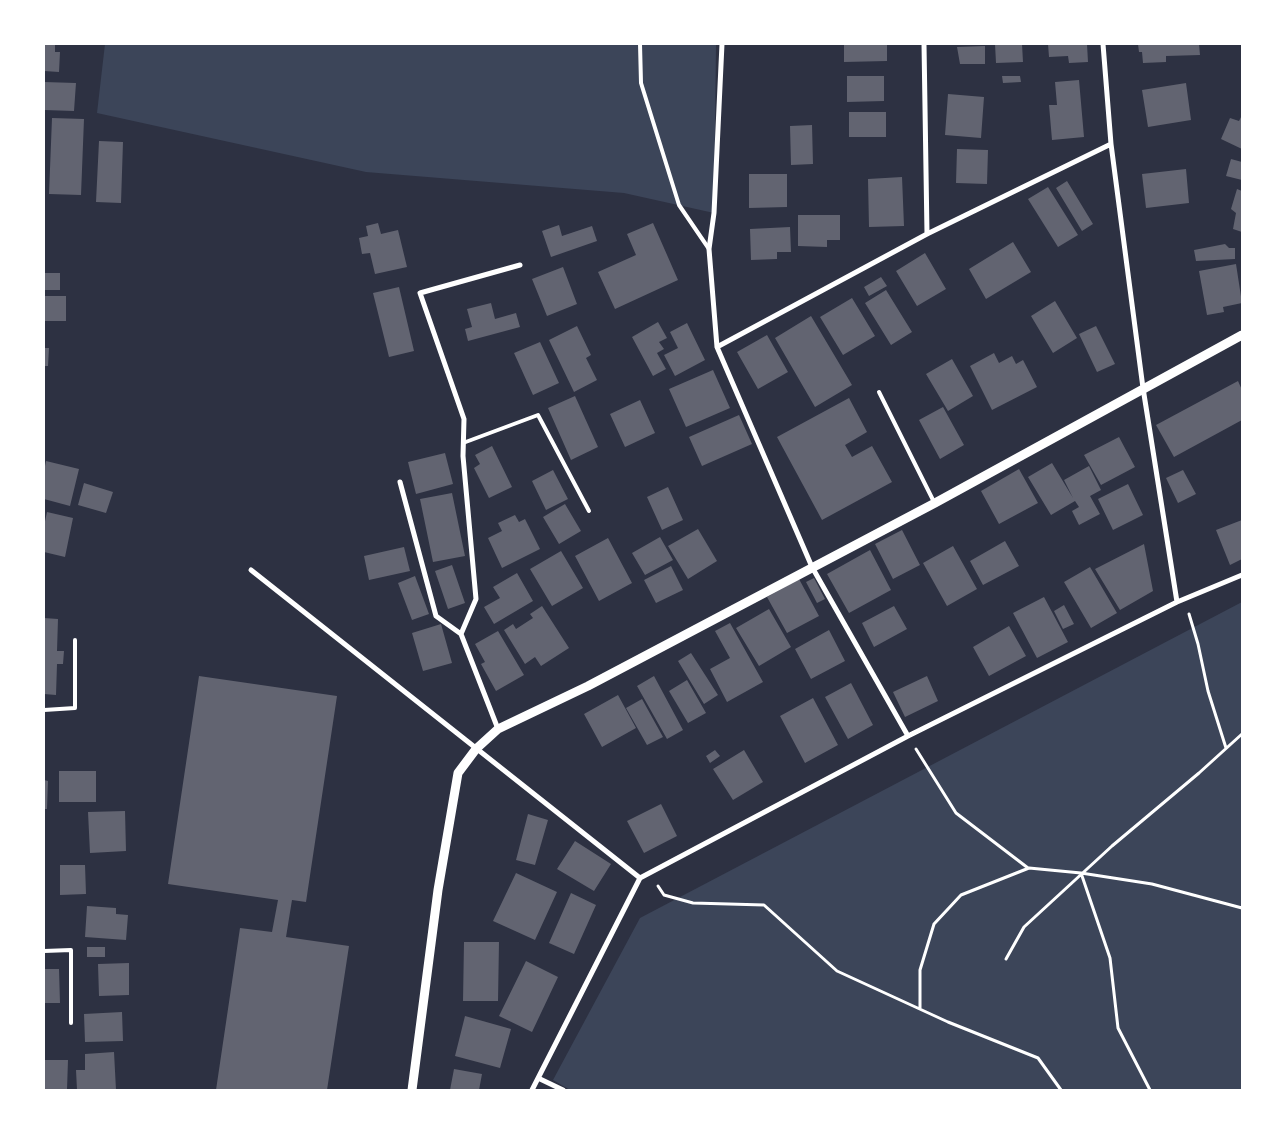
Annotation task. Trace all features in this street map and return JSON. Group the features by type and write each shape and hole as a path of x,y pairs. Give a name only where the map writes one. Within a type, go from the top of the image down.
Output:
{"street":[{"path":"722,44 714,213 709,249 717,347 812,567 908,736"},
{"path":"924,44 927,234"},
{"path":"1103,44 1111,144 1143,388 1177,602"},
{"path":"717,347 927,234 1111,144"},
{"path":"461,634 476,598 463,443 464,419 420,293 520,265"},
{"path":"412,1090 438,890 458,773 476,750 498,730 588,686 935,503 1242,335"},
{"path":"400,482 436,616 461,634 498,730"},
{"path":"251,570 640,878"},
{"path":"532,1090 640,878 908,736 1177,602 1242,575"},
{"path":"538,1078 563,1090"}],"lane":[{"path":"640,44 641,83 679,205 709,249"},
{"path":"879,392 935,503"},
{"path":"463,443 538,415 589,511"},
{"path":"44,710 75,708 76,640"},
{"path":"44,951 71,950 71,1023"}],"path":[{"path":"1184,599 1198,644 1208,691 1226,748"},
{"path":"1006,959 1024,928 1081,873 1242,734"},
{"path":"908,736 956,813 1029,868"},
{"path":"920,1009 920,970 934,924 961,895 1029,868 1081,873 1152,884 1242,908"},
{"path":"650,873 664,895 693,903 764,905 837,972 1038,1058 1061,1090"},
{"path":"1081,873 1110,958 1118,1028 1150,1090"}],"shaded area":[{"path":"105,44 716,44 714,213 624,193 366,172 97,113"},
{"path":"1242,602 1242,1090 570,1090 553,1080 640,918"}],"building":[{"path":"44,44 55,44 55,52 60,52 59,72 44,71"},
{"path":"844,44 887,44 887,61 844,62"},
{"path":"995,44 1022,44 1023,62 996,63"},
{"path":"1048,44 1087,44 1088,62 1069,63 1068,56 1049,57"},
{"path":"1138,44 1199,44 1200,55 1166,56 1166,62 1143,63 1142,52 1139,52"},
{"path":"985,46 985,64 960,64 957,47"},
{"path":"847,76 884,76 884,101 847,102"},
{"path":"1002,76 1020,76 1021,82 1003,83"},
{"path":"1079,80 1084,137 1052,140 1049,105 1057,105 1055,82"},
{"path":"44,82 76,83 74,111 44,110"},
{"path":"1186,83 1191,120 1148,127 1142,90"},
{"path":"948,94 984,97 981,138 945,135"},
{"path":"849,112 886,112 886,137 849,137"},
{"path":"1242,115 1242,149 1221,139 1230,118 1239,121"},
{"path":"52,118 84,119 81,195 49,194"},
{"path":"812,125 813,164 791,165 790,126"},
{"path":"99,141 123,142 121,203 96,202"},
{"path":"957,149 988,150 987,184 956,183"},
{"path":"1231,159 1242,162 1242,180 1226,176"},
{"path":"1186,169 1189,203 1146,208 1142,174"},
{"path":"749,174 787,174 787,207 749,208"},
{"path":"902,177 904,226 869,227 868,179"},
{"path":"1067,181 1093,224 1082,231 1056,188"},
{"path":"1048,187 1078,235 1058,247 1028,199"},
{"path":"1237,189 1242,191 1242,232 1233,229 1236,213 1231,209"},
{"path":"798,215 840,215 840,240 827,240 827,247 798,246"},
{"path":"378,223 381,234 398,230 407,267 375,274 370,253 362,254 359,238 368,236 366,226"},
{"path":"653,223 678,280 615,309 598,272 636,255 627,234"},
{"path":"559,225 562,236 592,226 597,241 551,257 542,231"},
{"path":"790,227 791,252 777,252 777,259 751,260 750,229"},
{"path":"1013,242 1031,272 986,299 969,269"},
{"path":"1225,244 1229,248 1235,248 1235,259 1196,261 1194,250"},
{"path":"925,253 946,289 917,306 896,271"},
{"path":"1236,264 1242,303 1223,307 1224,312 1207,315 1199,271"},
{"path":"563,267 577,304 547,316 532,279"},
{"path":"44,273 60,273 60,290 44,290"},
{"path":"881,277 887,286 869,296 864,287"},
{"path":"399,287 414,351 389,357 373,293"},
{"path":"886,290 912,332 891,345 865,303"},
{"path":"44,296 66,296 66,321 44,321"},
{"path":"852,298 875,336 843,355 820,317"},
{"path":"1055,301 1077,338 1053,353 1031,316"},
{"path":"491,303 495,319 516,313 520,327 468,341 465,329 472,327 467,309"},
{"path":"811,316 852,385 815,407 775,338"},
{"path":"658,322 667,338 659,342 664,349 657,353 666,369 653,376 632,337"},
{"path":"687,323 705,360 675,376 664,355 678,348 670,332"},
{"path":"577,326 591,355 586,358 597,380 574,392 549,340"},
{"path":"1096,326 1115,364 1097,372 1079,334"},
{"path":"767,335 788,372 758,389 737,352"},
{"path":"540,342 559,383 533,395 514,353"},
{"path":"44,348 49,348 48,366 44,366"},
{"path":"994,353 999,363 1012,356 1016,364 1023,360 1037,387 992,410 970,366"},
{"path":"952,359 973,396 948,411 926,374"},
{"path":"713,370 730,408 686,427 669,389"},
{"path":"1238,381 1242,390 1242,420 1174,457 1156,425"},
{"path":"575,396 598,447 571,460 548,408"},
{"path":"849,398 867,432 845,445 852,457 872,446 892,482 822,520 777,437"},
{"path":"640,400 655,433 625,447 610,414"},
{"path":"943,407 964,445 940,459 919,420"},
{"path":"739,415 752,444 702,466 689,437"},
{"path":"1119,437 1135,467 1101,485 1084,455"},
{"path":"492,446 512,487 489,498 474,468 480,464 475,455"},
{"path":"445,453 453,484 416,494 408,462"},
{"path":"46,461 79,469 70,506 44,499"},
{"path":"1052,463 1073,498 1064,480 1089,466 1101,490 1090,496 1100,514 1079,525 1072,511 1079,507 1075,501 1051,515 1028,477"},
{"path":"1019,469 1038,503 999,524 981,491"},
{"path":"553,470 568,499 546,510 532,481"},
{"path":"1183,470 1196,494 1178,503 1166,478"},
{"path":"84,483 113,492 106,513 78,505"},
{"path":"1128,484 1143,515 1113,530 1098,499"},
{"path":"668,487 683,520 662,530 647,497"},
{"path":"452,493 465,556 433,562 420,499"},
{"path":"565,504 581,531 559,544 543,517"},
{"path":"47,512 73,518 65,557 44,552 44,526"},
{"path":"515,515 519,522 525,519 540,549 502,568 488,538 502,531 498,523"},
{"path":"1242,520 1242,559 1230,565 1216,530"},
{"path":"698,529 717,561 688,579 668,546"},
{"path":"902,530 920,565 893,579 875,544"},
{"path":"660,537 673,560 645,575 632,553"},
{"path":"608,538 632,583 599,601 575,556"},
{"path":"1005,541 1019,566 983,585 970,561"},
{"path":"1144,544 1153,591 1120,610 1095,569"},
{"path":"953,546 977,589 947,606 923,563"},
{"path":"404,547 410,571 369,580 364,556"},
{"path":"870,550 891,590 849,613 827,574"},
{"path":"561,551 583,588 552,606 530,569"},
{"path":"452,565 465,603 448,609 435,571"},
{"path":"671,566 683,590 656,603 644,580"},
{"path":"1090,567 1117,613 1091,628 1064,582"},
{"path":"517,573 533,601 494,624 484,607 500,598 493,587"},
{"path":"415,576 429,614 412,620 398,583"},
{"path":"814,578 825,599 817,603 806,582"},
{"path":"799,579 819,616 787,633 767,597"},
{"path":"1044,597 1068,642 1037,658 1013,613"},
{"path":"1064,605 1074,624 1063,629 1054,611"},
{"path":"542,606 569,648 541,666 535,657 525,664 504,630 513,624 516,629 533,618 530,614"},
{"path":"894,606 907,629 874,647 862,623"},
{"path":"769,609 791,647 759,666 736,628"},
{"path":"44,618 58,619 57,651 64,651 63,664 57,664 56,695 44,694"},
{"path":"730,623 763,682 727,702 710,669 730,658 715,631"},
{"path":"441,624 452,663 423,671 412,633"},
{"path":"1009,626 1026,656 989,676 973,647"},
{"path":"829,630 845,661 811,679 795,649"},
{"path":"498,631 524,675 496,691 481,664 485,662 475,644"},
{"path":"691,653 718,695 704,704 678,661"},
{"path":"199,676 337,696 306,902 292,900 286,937 349,946 327,1090 216,1090 240,928 272,932 278,900 168,884"},
{"path":"654,676 683,730 667,739 637,686"},
{"path":"927,676 938,701 905,717 893,692"},
{"path":"687,680 706,713 688,723 669,691"},
{"path":"851,683 873,725 848,739 825,697"},
{"path":"618,695 636,728 602,747 584,714"},
{"path":"813,698 838,745 805,763 780,716"},
{"path":"642,699 663,737 647,745 626,708"},
{"path":"715,750 720,756 710,763 706,756"},
{"path":"744,750 763,782 733,800 713,769"},
{"path":"59,771 96,771 96,802 59,802"},
{"path":"44,780 48,781 47,809 44,809"},
{"path":"661,804 677,836 644,853 627,821"},
{"path":"125,811 126,851 90,853 88,812"},
{"path":"528,814 548,820 535,865 516,860"},
{"path":"575,841 611,864 594,891 557,869"},
{"path":"60,865 85,865 86,894 60,895"},
{"path":"516,873 557,892 535,940 493,921"},
{"path":"571,893 596,905 574,954 549,943"},
{"path":"87,906 116,908 116,914 128,915 126,940 85,937"},
{"path":"464,942 499,942 498,1001 463,1001"},
{"path":"87,947 105,947 105,957 87,957"},
{"path":"526,961 558,977 532,1032 499,1016"},
{"path":"129,963 129,995 99,996 98,964"},
{"path":"44,969 59,969 60,1003 44,1003"},
{"path":"122,1012 123,1041 85,1042 84,1014"},
{"path":"465,1016 511,1029 500,1068 455,1056"},
{"path":"114,1052 116,1090 77,1090 76,1070 85,1070 85,1054"},
{"path":"44,1060 68,1060 67,1090 44,1090"},
{"path":"454,1069 482,1074 479,1090 450,1090"}]}
